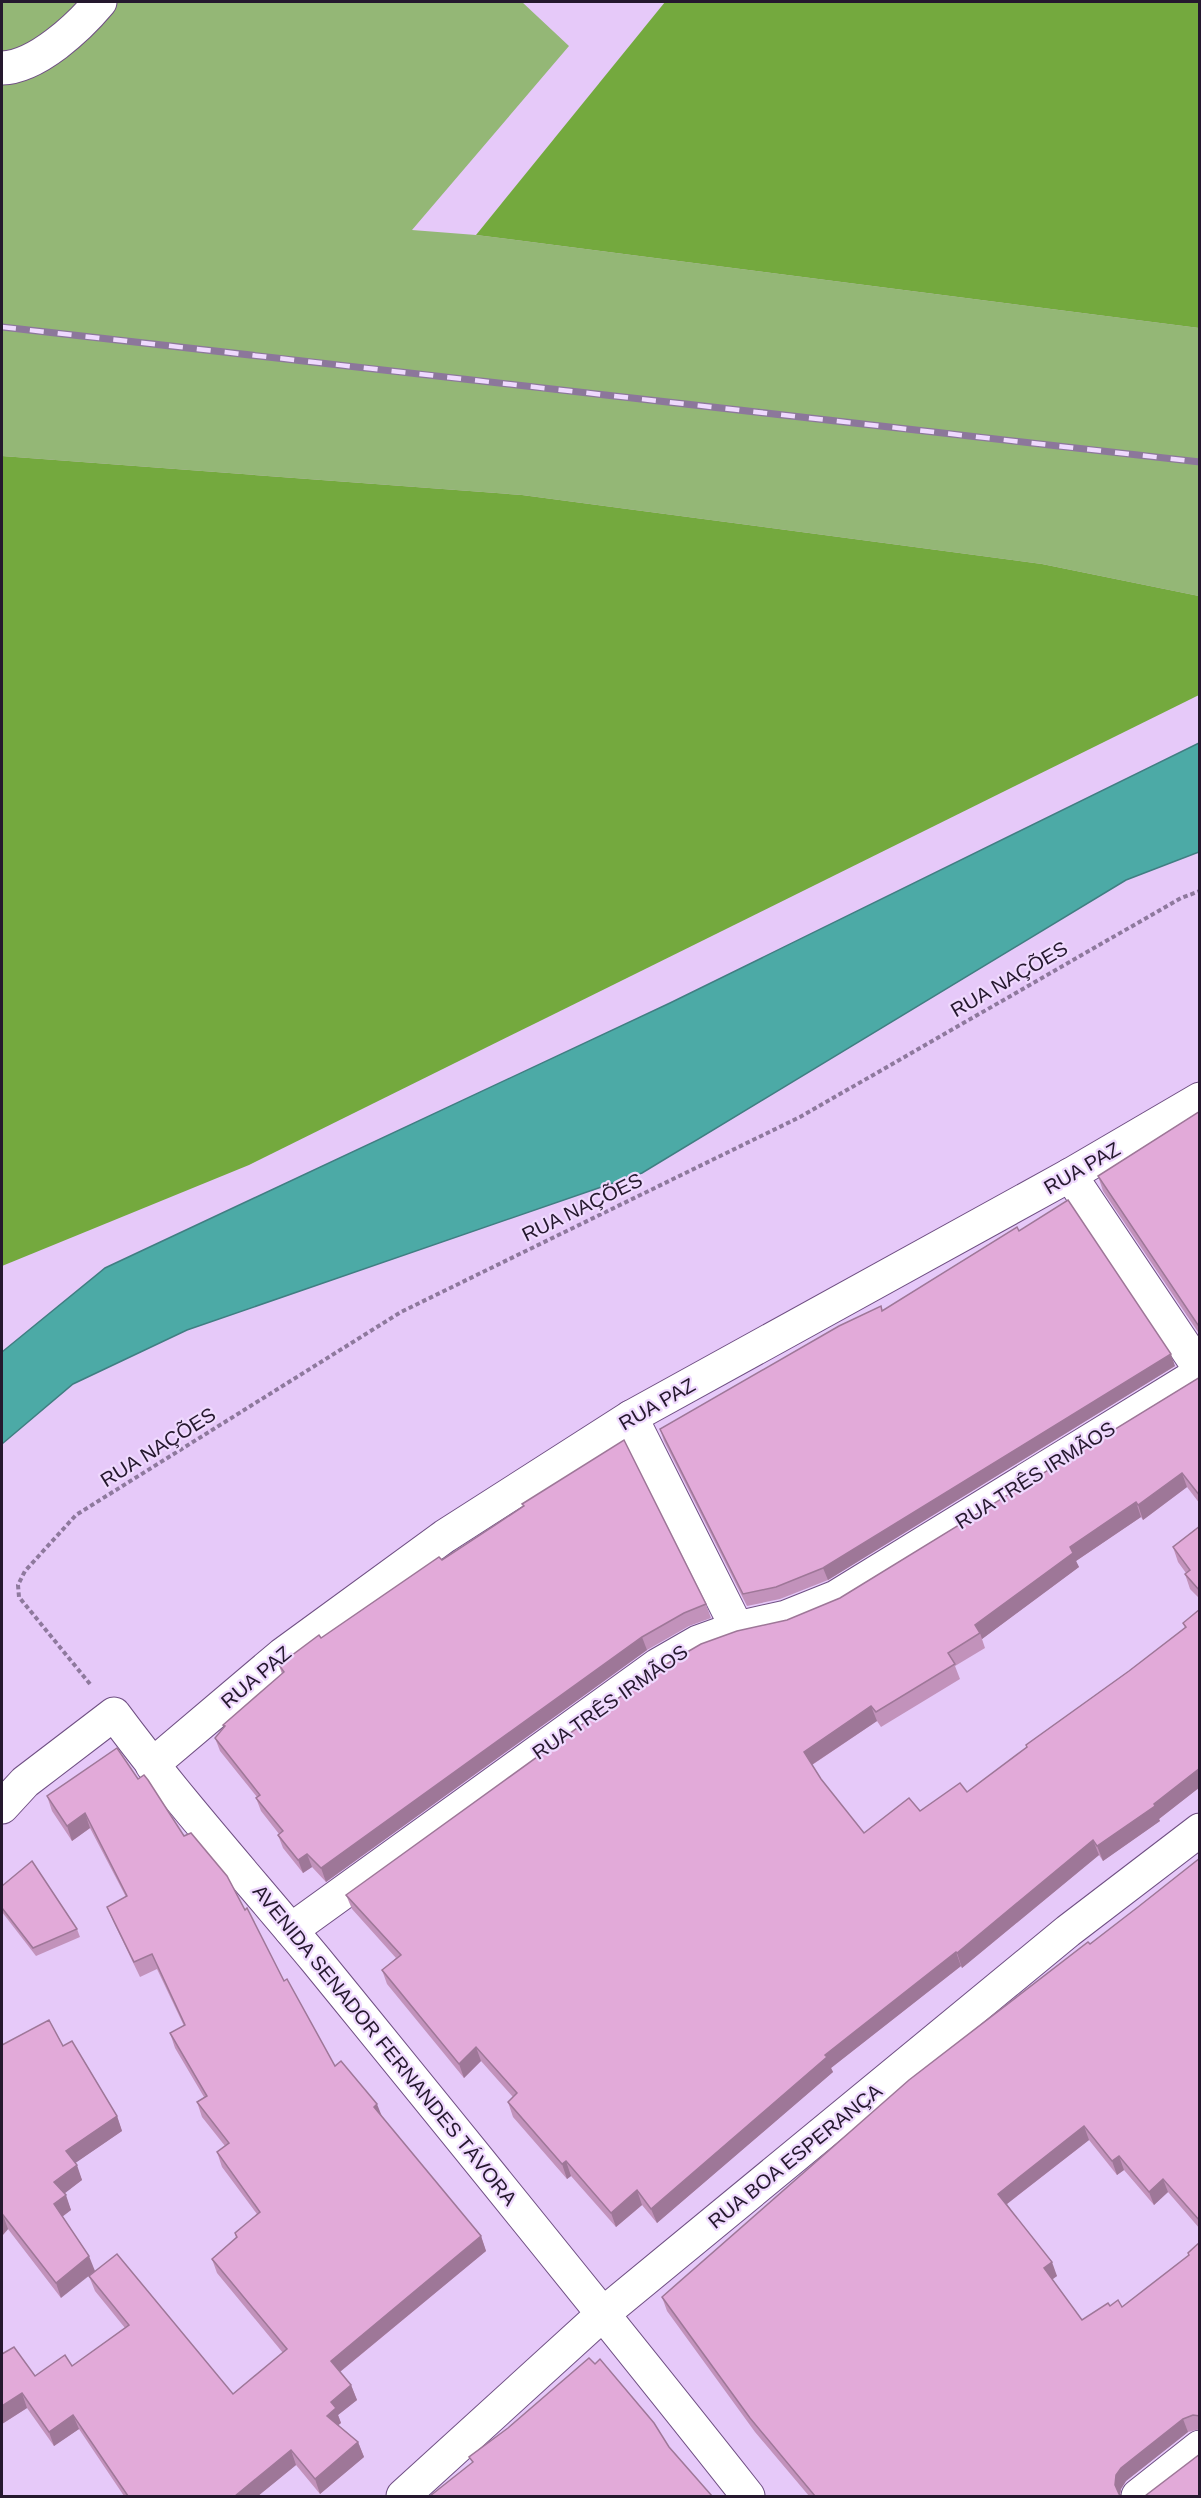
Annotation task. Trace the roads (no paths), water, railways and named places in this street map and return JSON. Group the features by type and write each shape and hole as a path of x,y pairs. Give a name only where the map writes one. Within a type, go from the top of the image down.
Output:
{"street":[{"path":"2,68 43,54 80,25 100,2"},
{"name":"RUA PAZ","path":"152,1765 282,1655 426,1550 631,1417 1070,1175 1200,1099"},
{"path":"1070,1175 1200,1371"},
{"name":"RUA TRÊS IRMÃOS","path":"291,1930 658,1665 698,1642 737,1628 786,1617 836,1597 1200,1371"},
{"path":"631,1417 737,1628"},
{"name":"AVENIDA SENADOR FERNANDES TÁVORA","path":"2,1807 26,1782 114,1713 152,1765 291,1930 604,2313 747,2496"},
{"name":"RUA BOA ESPERANÇA","path":"404,2496 604,2313 1068,1931 1200,1830"},
{"path":"1138,2496 1200,2447"}],"railway":[{"path":"2,327 1200,462"}]}
